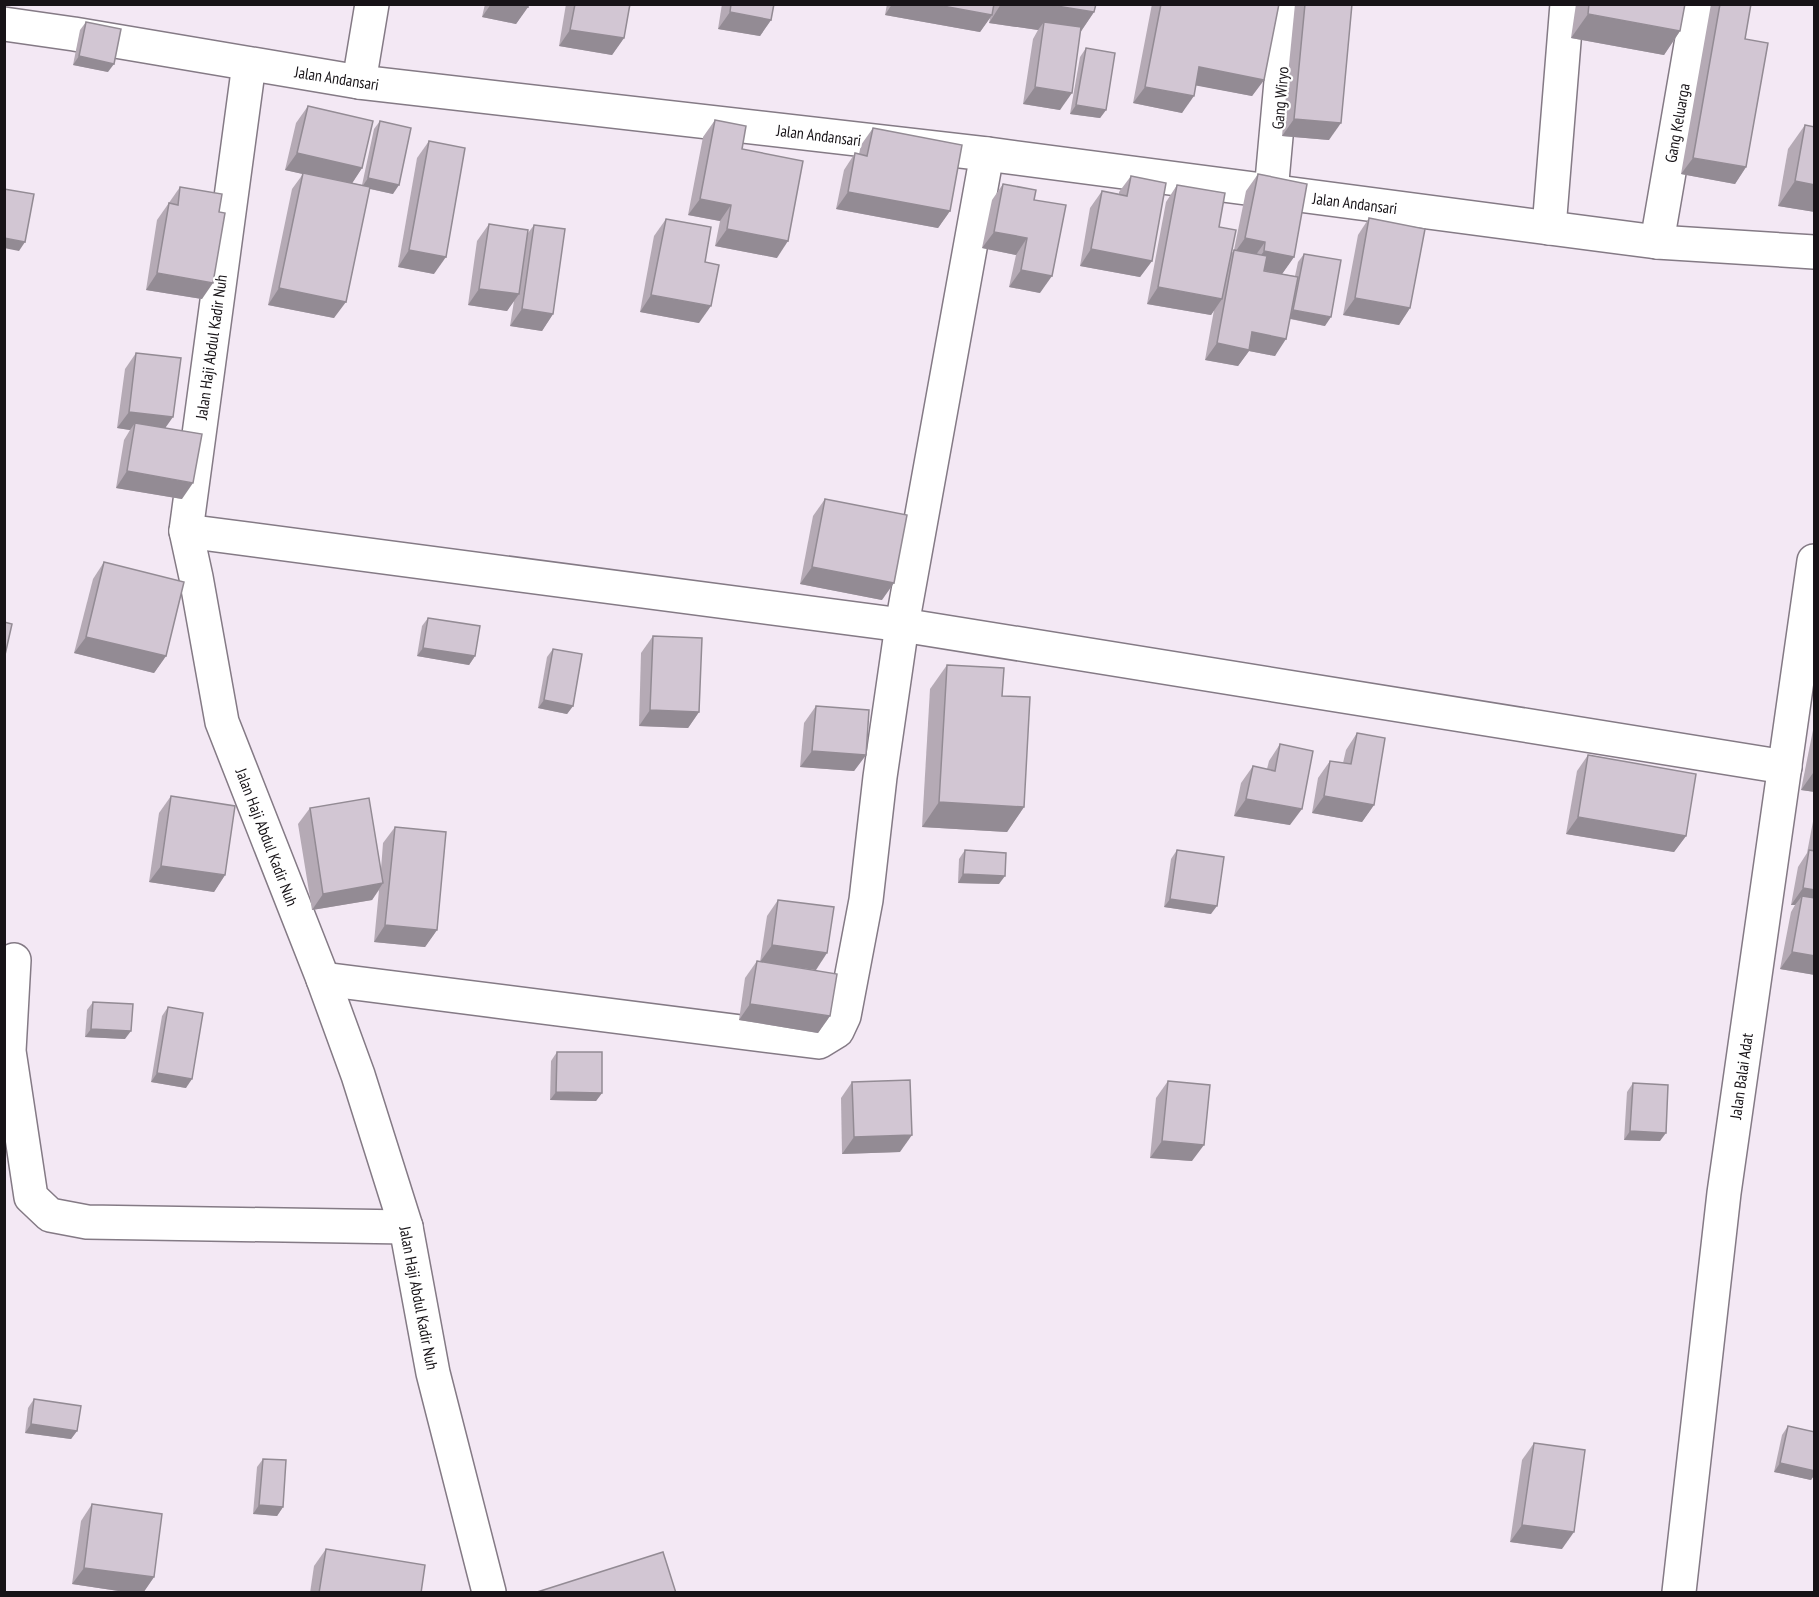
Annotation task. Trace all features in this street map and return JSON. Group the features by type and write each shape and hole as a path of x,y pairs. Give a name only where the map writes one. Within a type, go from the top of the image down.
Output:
{"street":[{"path":"359,82 372,4"},
{"name":"Gang Wiryo","path":"1271,192 1288,4"},
{"path":"1550,228 1567,4"},
{"name":"Gang Keluarga","path":"1657,242 1698,4"},
{"name":"Jalan Andansari","path":"4,24 359,82 987,154 1657,242 1815,252"},
{"name":"Jalan Haji Abdul Kadir Nuh","path":"249,64 186,531 222,722 323,979 358,1075 406,1227 433,1373 489,1593"},
{"path":"323,979 819,1042 837,1031 844,1016 866,900 880,777 902,625 987,154"},
{"path":"186,531 902,625 1785,767"},
{"name":"Jalan Balai Adat","path":"1679,1593 1724,1193 1815,561"},
{"path":"14,960 9,1051 31,1197 50,1215 87,1222 406,1227"}],"building":[{"path":"575,4 630,4 624,38 570,30"},
{"path":"731,4 774,4 771,20 730,12"},
{"path":"932,4 994,4 992,15"},
{"path":"1044,4 1096,4 1094,12"},
{"path":"1161,4 1279,4 1264,80 1199,67 1194,96 1145,87"},
{"path":"1305,4 1352,4 1341,123 1294,119"},
{"path":"1589,4 1685,4 1680,31 1588,14"},
{"path":"1720,4 1751,4 1745,39 1768,43 1746,167 1693,158"},
{"path":"86,22 121,29 114,64 79,56"},
{"path":"1044,22 1081,27 1072,93 1035,87"},
{"path":"1086,48 1115,53 1106,110 1076,105"},
{"path":"308,106 373,121 362,168 297,153"},
{"path":"715,120 746,126 742,149 803,161 788,241 727,229 731,205 700,199"},
{"path":"380,121 411,128 399,185 368,178"},
{"path":"1805,125 1815,127 1815,185 1795,181"},
{"path":"873,128 962,145 950,211 848,192 855,153 867,156"},
{"path":"429,141 465,148 446,257 409,250"},
{"path":"303,173 370,187 346,302 279,288"},
{"path":"1258,174 1307,184 1294,257 1264,251 1265,242 1245,238"},
{"path":"1131,176 1166,183 1152,261 1091,249 1102,191 1127,196"},
{"path":"1003,184 1036,190 1034,200 1066,205 1052,276 1021,270 1027,238 994,232"},
{"path":"1177,185 1225,193 1219,227 1236,230 1222,299 1158,287"},
{"path":"180,187 222,194 219,212 225,213 213,283 157,273 169,203 178,205"},
{"path":"4,189 34,194 25,242 4,238"},
{"path":"1369,218 1425,229 1410,308 1355,298"},
{"path":"666,219 711,227 705,262 719,265 711,306 651,295"},
{"path":"489,224 528,230 519,294 479,289"},
{"path":"534,225 565,229 553,314 522,309"},
{"path":"1234,250 1267,256 1264,271 1298,277 1286,339 1252,332 1249,350 1217,343"},
{"path":"1304,254 1341,260 1331,317 1293,310"},
{"path":"136,353 181,358 173,417 129,412"},
{"path":"135,423 202,434 193,483 127,471"},
{"path":"825,499 907,515 894,583 812,567"},
{"path":"104,562 184,582 166,656 86,637"},
{"path":"428,618 480,626 475,656 423,648"},
{"path":"4,622 12,624 5,655 4,655"},
{"path":"653,636 702,638 699,712 650,710"},
{"path":"553,649 582,654 573,706 544,700"},
{"path":"947,665 1004,668 1002,696 1030,697 1024,807 939,802"},
{"path":"816,706 869,710 866,755 812,751"},
{"path":"1357,733 1385,738 1374,805 1324,796 1330,761 1351,764"},
{"path":"1280,744 1313,751 1302,809 1246,799 1253,766 1275,771"},
{"path":"1588,755 1696,774 1686,836 1578,817"},
{"path":"171,796 235,806 225,875 161,866"},
{"path":"369,798 383,883 323,894 310,808"},
{"path":"395,827 446,832 437,930 385,925"},
{"path":"965,850 1006,853 1005,876 963,874"},
{"path":"1177,850 1224,857 1217,906 1170,899"},
{"path":"1809,850 1815,851 1815,890 1803,888"},
{"path":"1802,896 1815,898 1815,956 1792,952"},
{"path":"778,900 834,907 827,953 772,945"},
{"path":"757,961 837,974 830,1016 750,1004"},
{"path":"93,1002 133,1004 131,1031 91,1029"},
{"path":"168,1007 203,1013 192,1079 157,1073"},
{"path":"557,1052 602,1052 602,1093 556,1092"},
{"path":"910,1080 912,1135 854,1137 852,1082"},
{"path":"1168,1081 1210,1085 1204,1145 1162,1141"},
{"path":"1633,1083 1668,1085 1666,1133 1630,1131"},
{"path":"34,1399 81,1406 77,1431 31,1424"},
{"path":"1788,1426 1815,1432 1815,1471 1780,1463"},
{"path":"1534,1443 1585,1450 1574,1532 1522,1525"},
{"path":"263,1459 286,1460 283,1507 259,1505"},
{"path":"92,1504 162,1514 154,1577 84,1568"},
{"path":"326,1549 425,1565 421,1593 319,1593"},
{"path":"663,1552 676,1593 534,1593"}]}
